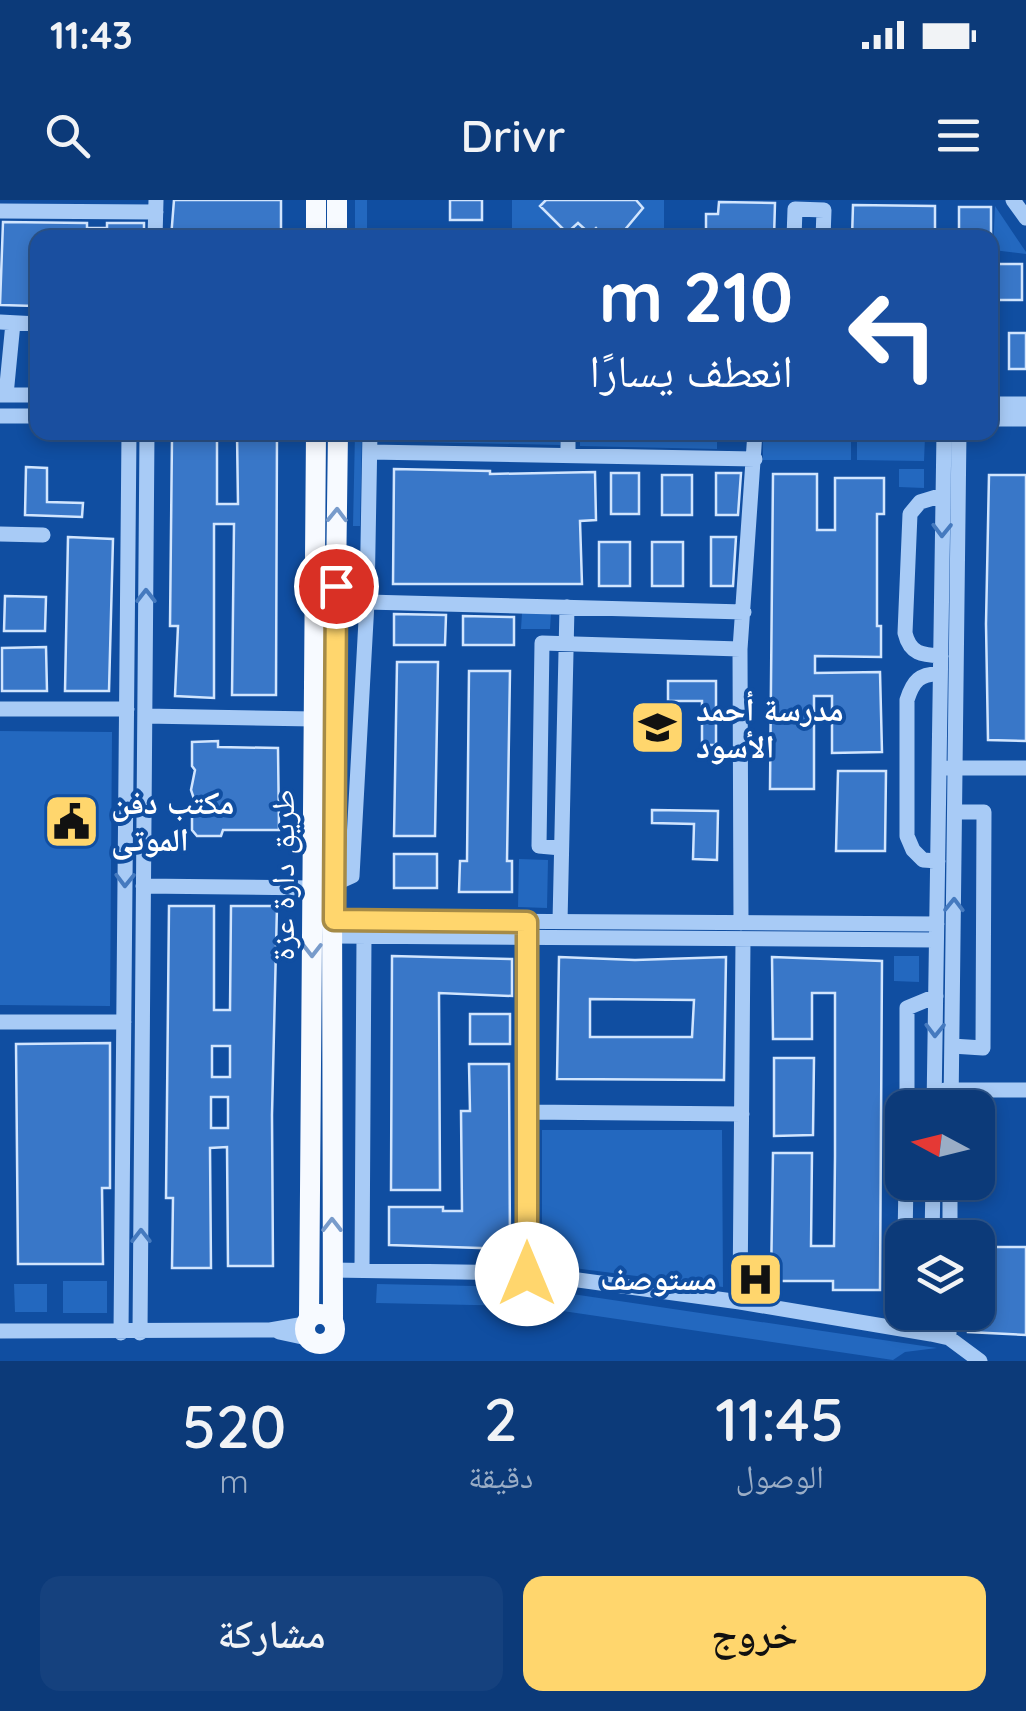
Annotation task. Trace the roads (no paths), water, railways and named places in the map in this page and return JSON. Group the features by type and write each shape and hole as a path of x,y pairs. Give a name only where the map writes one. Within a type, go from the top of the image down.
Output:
{"main road":[{"path":"316,200 316,230"},
{"path":"337,200 337,230"},
{"name":"طريق دارة عزة","path":"308,1337 322,886 314,719 316,440"},
{"path":"331,1361 334,928 322,886 338,440"},
{"path":"308,1337 324,1344 333,1330"}],"street":[{"path":"1013,200 1026,218"},
{"path":"0,211 156,206"},
{"path":"794,230 795,210 824,210 823,230"},
{"path":"6,322 3,395 30,395"},
{"path":"998,404 1026,404"},
{"path":"0,416 30,416"},
{"path":"998,420 1026,420"},
{"path":"121,1333 129,440"},
{"path":"140,1333 147,440"},
{"path":"144,886 322,886 352,876 367,602 370,440"},
{"path":"568,440 568,456"},
{"path":"740,1302 740,649 755,440"},
{"path":"944,440 940,674 954,812 952,1090"},
{"path":"934,1090 938,861 947,768 959,440"},
{"path":"370,452 754,459"},
{"path":"941,656 920,655 908,645 905,633 910,514 920,502 943,495"},
{"path":"0,534 43,535"},
{"path":"367,602 744,612"},
{"path":"560,922 567,607"},
{"path":"127,642 145,642"},
{"path":"562,848 539,846 542,642 740,649"},
{"path":"938,861 923,860 907,836 907,700 915,682 926,673 940,674"},
{"path":"0,709 126,709"},
{"path":"145,716 314,719"},
{"path":"947,768 1026,768"},
{"path":"126,794 144,793"},
{"path":"952,1046 983,1048 984,1028 984,812 954,812"},
{"path":"334,928 364,936 527,930 560,922 742,931"},
{"path":"334,928 936,932"},
{"path":"527,930 527,1274"},
{"path":"362,1270 364,936"},
{"path":"124,948 143,948"},
{"path":"906,1090 907,1008 936,996"},
{"path":"0,1022 124,1022"},
{"path":"995,1090 1026,1090"},
{"path":"527,1112 742,1114"},
{"path":"331,1270 527,1274 740,1302 949,1338 980,1361"},
{"path":"0,1332 270,1330 308,1337"},
{"path":"949,1330 949,1338"}],"place":[{"name":"مدرسة أحمد الأسود","path":"657,728"},
{"name":"مكتب دفن الموتى","path":"72,821"},
{"name":"مستوصف","path":"756,1279"}]}
